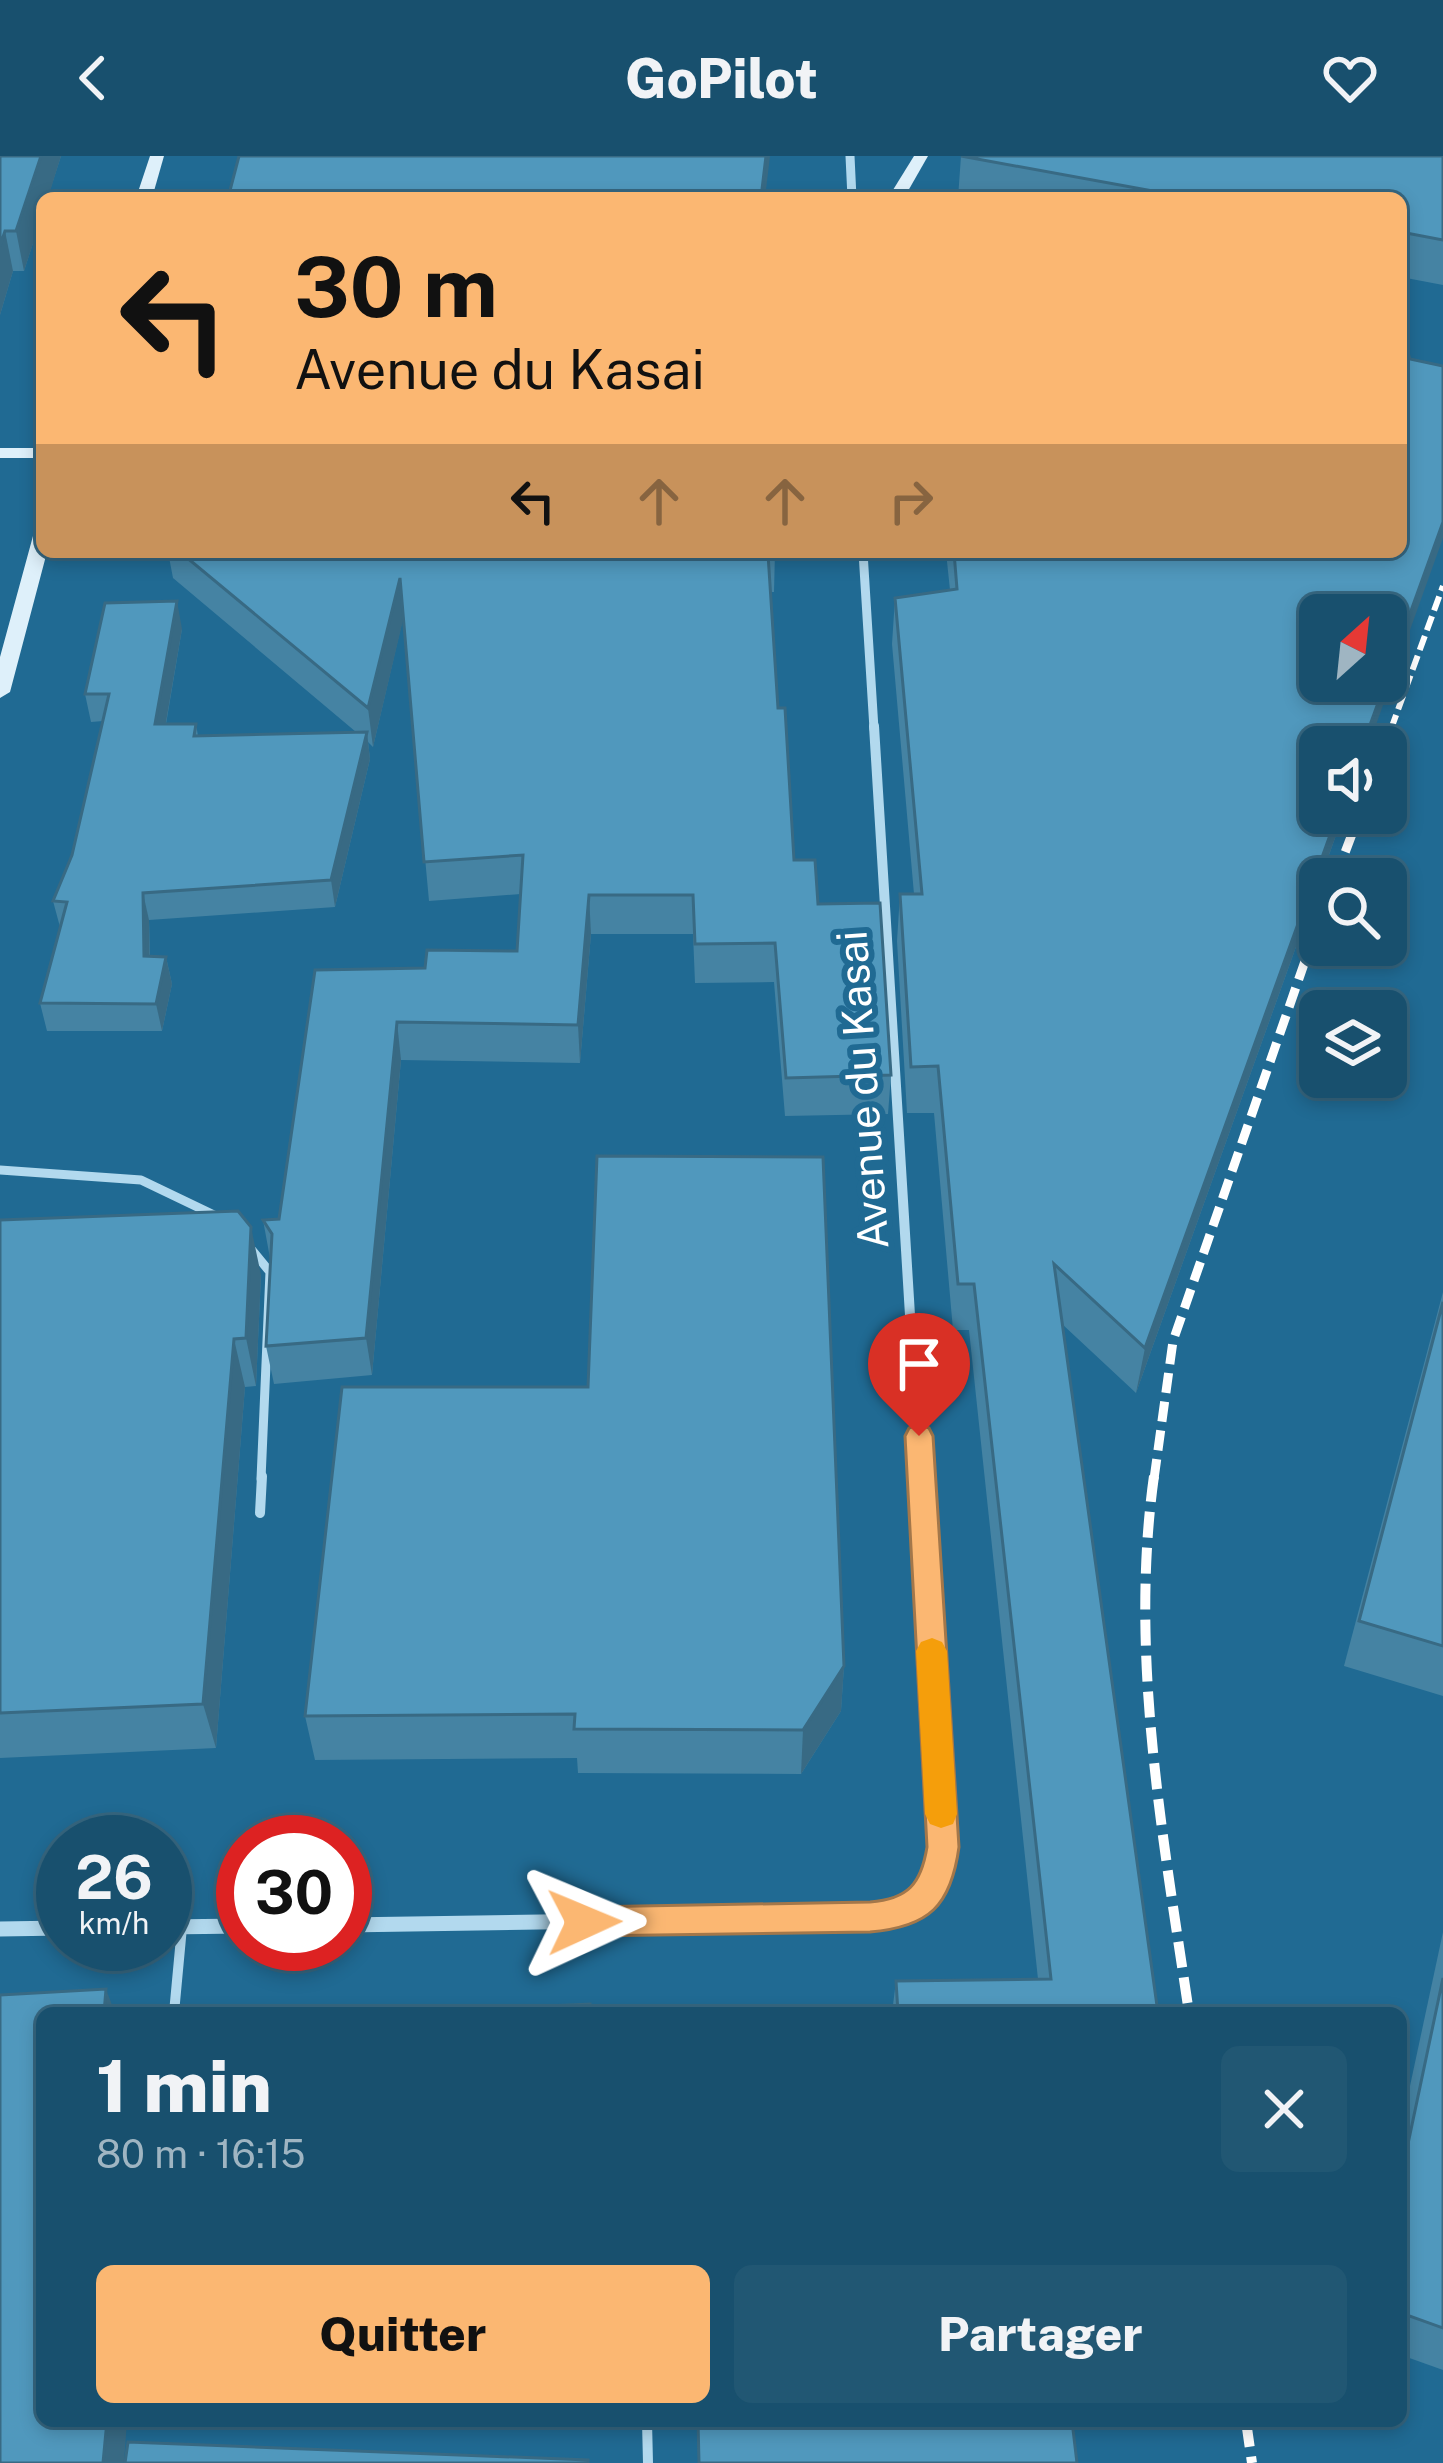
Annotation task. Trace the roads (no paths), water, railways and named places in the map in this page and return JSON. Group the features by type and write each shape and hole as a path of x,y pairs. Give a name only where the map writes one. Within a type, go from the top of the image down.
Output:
{"main road":[{"path":"146,192 157,156"},
{"path":"900,192 922,156"},
{"path":"0,452 36,452"},
{"path":"0,692 36,558"}],"street":[{"path":"850,156 853,192"},
{"name":"Avenue du Kasai","path":"372,1925 901,1915 922,1901 939,1876 943,1847 863,558"},
{"path":"0,1929 36,1928"}],"lane":[{"path":"0,1170 141,1180 230,1222"},
{"path":"243,1239 270,1271 260,1513"},
{"path":"174,1971 174,2007"},
{"path":"647,2427 648,2463"}],"railway":[{"path":"1392,726 1443,586"},
{"path":"1343,858 1352,834"},
{"path":"1154,1479 1173,1341 1303,966"},
{"path":"1154,1476 1147,1543 1147,1678 1160,1813 1188,2007"},
{"path":"1247,2427 1252,2463"}]}
